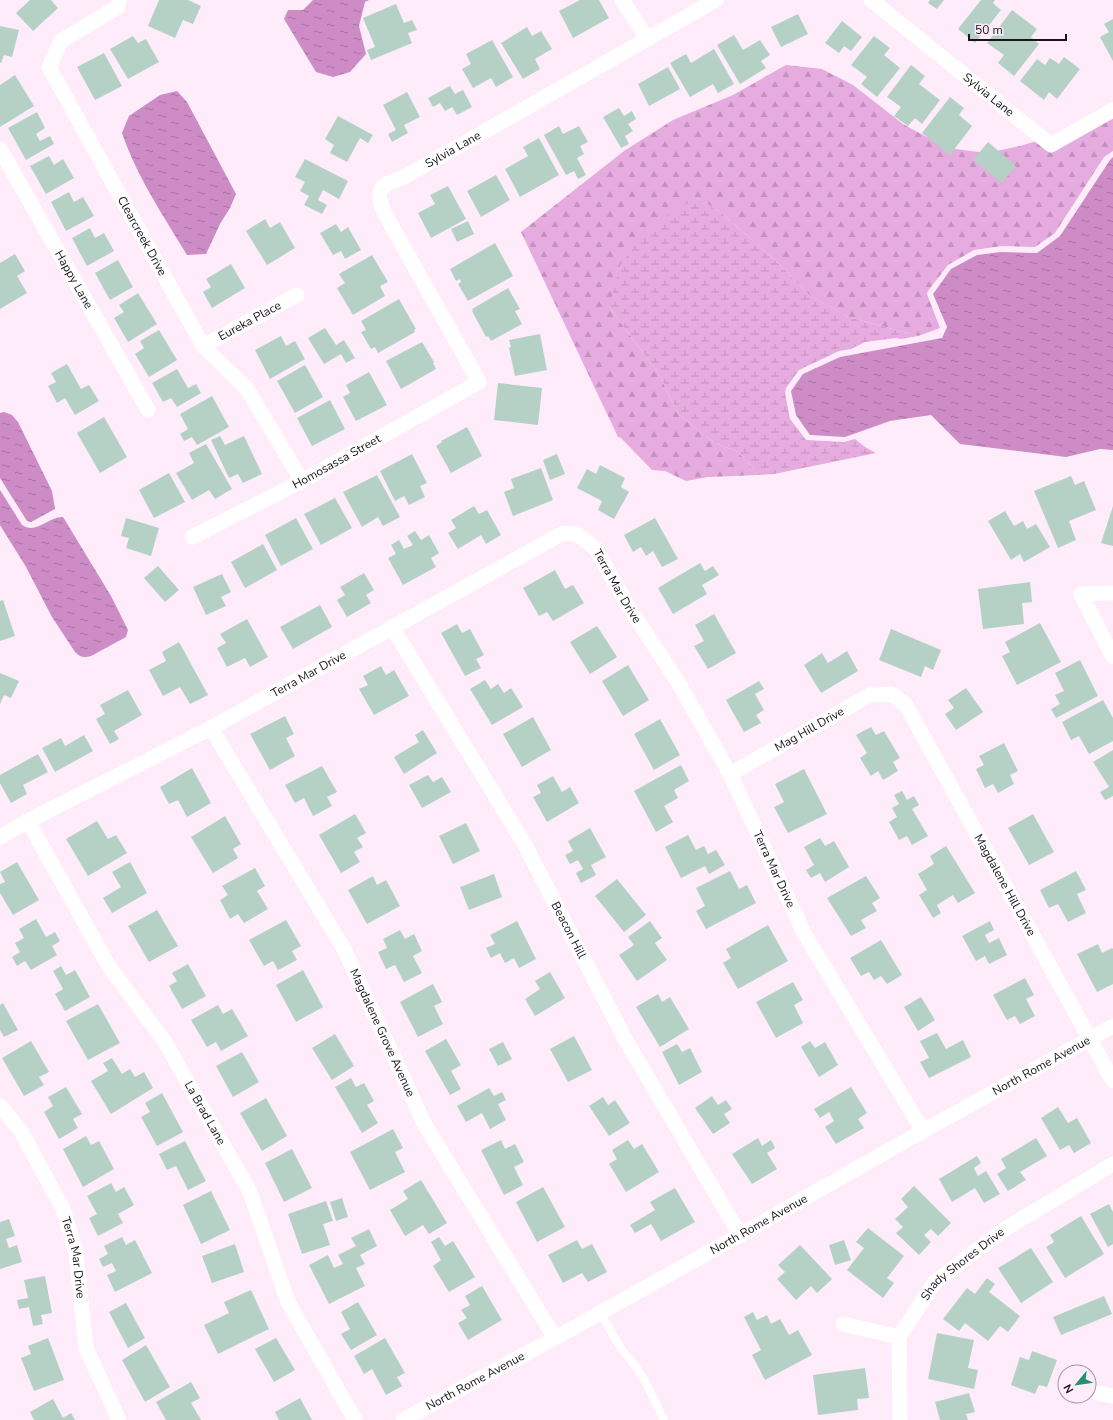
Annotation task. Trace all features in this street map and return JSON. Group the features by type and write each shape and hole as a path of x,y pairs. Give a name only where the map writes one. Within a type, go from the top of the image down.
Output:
{"street":[{"name":"Clearcreek Drive","path":"119,0 118,7 61,41 49,68 203,346 247,389 302,481"},
{"path":"622,0 647,38"},
{"name":"Sylvia Lane","path":"479,382 384,212 379,200 379,194 382,188 386,184 406,176 716,0"},
{"name":"Sylvia Lane","path":"871,0 1051,145 1113,110"},
{"name":"Happy Lane","path":"0,149 148,410"},
{"name":"Eureka Place","path":"203,346 296,295"},
{"name":"Homosassa Street","path":"192,537 302,481 479,382"},
{"name":"Terra Mar Drive","path":"0,837 28,821 211,728 563,533 577,534 596,549 626,603 678,682 730,774 804,933 923,1131"},
{"path":"1113,593 1081,594 1113,658"},
{"name":"Beacon Hill","path":"392,627 524,843 624,1037 740,1236"},
{"name":"Mag Hill Drive","path":"730,774 870,695 892,694"},
{"name":"Magdalene Hill Drive","path":"892,694 906,705 1113,1081"},
{"name":"Magdalene Grove Avenue","path":"211,728 344,949 425,1125 554,1338"},
{"name":"La Brad Lane","path":"28,821 108,965 165,1042 250,1192 288,1302 355,1420"},
{"name":"North Rome Avenue","path":"403,1420 740,1236 923,1131 1113,1026"},
{"name":"Terra Mar Drive","path":"0,1106 22,1133 62,1209 76,1252 86,1348 119,1420"},
{"name":"Shady Shores Drive","path":"899,1337 935,1282 1003,1230 1113,1164"},
{"path":"844,1324 899,1337 900,1420"},
{"path":"1097,1393 1113,1396"}],"lane":[{"path":"600,1313 622,1350 644,1379 664,1420"}],"green space":[{"path":"786,65 822,69 853,85 903,124 947,148 987,153 1020,146 1113,118 1113,151 1104,157 1055,233 1035,247 1002,246 974,250 948,265 927,294 940,328 918,336 849,317 810,296 775,260 720,212 697,198 609,307 659,374 678,414 713,442 738,452 759,475 708,477 686,481 665,471 652,470 621,438 618,437 521,232 624,151 673,120 733,95"},
{"path":"697,198 720,212 775,260 810,296 849,317 918,336 865,342 851,349 839,351 799,370 786,388 785,393 790,419 806,440 844,442 855,439 876,453 774,474 759,475 738,452 713,442 678,414 659,374 609,307 620,265 642,237 672,212"}],"water":[{"path":"313,0 369,0 365,2 359,26 366,54 350,72 333,77 316,72 284,19 288,10 303,10"},
{"path":"177,91 187,102 236,194 206,254 187,255 135,165 122,133 129,116 160,95"},
{"path":"1113,157 1113,450 1100,449 1066,457 960,444 931,415 890,421 845,437 810,435 796,415 791,391 803,374 840,357 942,338 947,327 933,294 951,269 977,255 1001,252 1037,253 1060,236"},
{"path":"4,412 12,415 18,422 52,491 55,509 31,522 27,521 0,478 0,413"},
{"path":"0,490 22,525 32,528 58,517 63,517 111,596 128,630 126,637 91,656 82,657 75,652 52,617 26,567 0,525"}],"building":[{"path":"30,0 51,0 58,8 33,31 16,13"},
{"path":"159,0 188,0 201,6 193,24 183,20 175,38 148,26"},
{"path":"580,0 599,0 609,18 573,38 559,11"},
{"path":"930,0 944,0 937,9 928,3"},
{"path":"981,0 995,0 993,3 1001,10 975,43 958,29"},
{"path":"396,4 404,23 412,20 417,30 408,33 412,43 371,60 367,50 375,47 363,18"},
{"path":"1012,10 1037,29 1031,37 1039,44 1014,76 998,63 1004,55 987,43"},
{"path":"798,14 808,34 781,47 771,27"},
{"path":"1113,19 1113,61 1100,37 1109,32 1104,24"},
{"path":"842,21 862,37 851,51 844,46 839,53 825,43"},
{"path":"0,26 19,30 12,57 4,55 1,63 0,63"},
{"path":"527,27 532,36 541,31 552,49 535,59 540,69 523,79 501,43"},
{"path":"734,35 743,50 760,40 770,55 761,61 766,68 740,84 717,45"},
{"path":"133,36 138,43 146,39 159,62 128,79 110,49"},
{"path":"874,36 890,48 884,55 900,68 877,97 861,84 867,77 851,65"},
{"path":"492,40 513,77 496,87 491,78 473,88 462,69 471,64 466,54"},
{"path":"714,49 734,84 718,93 713,84 690,97 670,63 686,54 691,63"},
{"path":"104,53 122,86 95,100 77,67"},
{"path":"1064,57 1080,69 1057,99 1049,92 1044,100 1020,81 1037,59 1045,65 1050,58 1059,64"},
{"path":"911,65 925,76 919,84 940,100 922,124 915,118 908,126 894,116 901,107 887,97"},
{"path":"668,67 680,89 649,106 638,84"},
{"path":"15,75 34,106 0,127 0,85"},
{"path":"450,86 455,94 463,90 472,107 457,115 452,107 445,111 440,103 433,107 428,98"},
{"path":"407,92 420,117 404,125 408,133 392,142 388,134 396,130 383,105"},
{"path":"950,97 964,108 959,115 972,126 950,155 922,133"},
{"path":"619,108 624,116 632,111 636,119 628,124 633,131 625,136 629,144 621,148 603,117"},
{"path":"37,112 45,128 36,134 40,141 50,136 54,144 26,160 8,128"},
{"path":"338,116 373,135 368,143 360,138 347,162 330,153 334,145 325,139"},
{"path":"559,126 563,134 579,126 588,142 580,146 584,154 577,158 586,175 578,179 574,171 566,175 544,135"},
{"path":"539,138 559,175 520,197 505,169 528,156 523,147"},
{"path":"988,142 1016,166 1002,183 973,160"},
{"path":"49,156 54,165 63,159 74,178 46,194 30,166"},
{"path":"305,159 348,181 339,199 323,190 318,200 327,205 322,214 304,205 309,196 300,191 305,182 295,177"},
{"path":"496,175 510,200 481,217 467,191"},
{"path":"448,186 466,219 431,238 418,213 435,204 430,195"},
{"path":"69,192 74,202 83,197 94,216 66,231 51,202"},
{"path":"265,219 270,228 280,222 295,248 267,265 246,231"},
{"path":"468,221 474,234 457,242 451,229"},
{"path":"336,224 341,232 348,227 361,250 345,259 341,251 333,255 320,233"},
{"path":"90,228 95,238 104,233 114,251 87,266 72,238"},
{"path":"495,243 513,276 468,301 458,284 461,282 460,279 456,281 450,269"},
{"path":"15,254 25,271 17,276 27,293 0,309 0,263"},
{"path":"372,255 388,282 380,286 385,296 353,315 337,288 345,283 339,274"},
{"path":"118,260 133,287 110,300 95,273"},
{"path":"231,264 245,288 212,308 203,292 211,287 206,279"},
{"path":"508,288 520,309 515,311 522,324 491,341 488,336 486,337 472,309"},
{"path":"138,293 157,324 128,342 114,318 124,312 119,305"},
{"path":"399,299 416,329 414,330 415,332 378,353 375,347 371,349 361,332 366,330 361,321"},
{"path":"325,328 336,345 344,340 355,358 346,363 341,354 324,364 308,338"},
{"path":"159,330 177,360 149,377 135,354 144,348 140,341"},
{"path":"540,334 547,370 515,376 509,348 511,347 509,340"},
{"path":"281,336 286,346 295,341 305,359 270,379 255,350"},
{"path":"422,342 434,362 433,363 436,369 401,389 386,361"},
{"path":"67,364 81,389 89,385 99,401 75,415 65,398 57,403 48,386 56,382 51,373"},
{"path":"305,365 323,397 295,413 277,381"},
{"path":"177,369 188,388 196,384 201,393 177,407 171,398 163,402 152,383"},
{"path":"369,372 387,405 356,421 343,397 350,393 346,385"},
{"path":"498,383 542,388 538,425 494,420"},
{"path":"212,396 229,427 197,445 192,437 184,441 180,434 188,429 180,414"},
{"path":"330,400 345,429 312,446 297,418"},
{"path":"104,417 127,457 100,473 77,433"},
{"path":"467,427 482,456 451,473 436,446 442,442 441,441"},
{"path":"220,436 225,445 244,436 262,474 243,483 238,474 229,478 211,440"},
{"path":"206,444 232,489 215,499 209,490 192,500 176,473 194,463 189,453"},
{"path":"412,454 427,483 420,486 425,497 409,505 404,496 395,501 380,471"},
{"path":"557,454 565,474 550,480 543,460"},
{"path":"600,465 625,478 621,487 629,492 614,519 598,510 602,501 577,488 587,469 596,474"},
{"path":"541,468 553,500 513,516 504,492 514,488 511,479"},
{"path":"169,473 185,502 154,518 139,490"},
{"path":"377,475 400,517 383,526 378,517 362,527 343,492"},
{"path":"1071,476 1075,485 1084,481 1096,510 1069,521 1076,540 1058,548 1034,491"},
{"path":"335,498 352,528 321,545 304,514"},
{"path":"474,506 479,514 487,510 501,535 486,544 481,535 458,549 448,533 456,528 451,520"},
{"path":"1113,506 1113,546 1101,543"},
{"path":"1005,511 1014,526 1023,521 1027,529 1036,524 1050,547 1024,562 1020,554 1011,560 988,521"},
{"path":"126,518 159,528 151,556 126,548 129,538 121,536"},
{"path":"296,518 313,549 281,566 265,535"},
{"path":"655,518 678,559 662,567 653,551 646,556 641,547 633,552 624,535"},
{"path":"415,531 421,540 429,535 439,553 431,558 436,567 403,585 388,558 396,554 391,545 399,540 404,549 413,545 407,536"},
{"path":"263,544 277,570 245,588 231,562"},
{"path":"700,563 705,571 713,566 719,575 702,585 707,594 673,614 658,588"},
{"path":"158,566 179,590 165,602 144,578"},
{"path":"555,570 565,589 573,585 584,603 553,621 547,612 539,616 523,588"},
{"path":"364,573 374,590 366,595 371,603 347,617 337,600 345,595 340,587"},
{"path":"222,574 231,592 221,597 226,606 206,615 193,587"},
{"path":"1030,582 1032,602 1022,603 1024,624 983,629 978,589"},
{"path":"3,600 15,636 0,641 0,601"},
{"path":"320,605 332,627 293,649 280,627"},
{"path":"714,614 736,653 708,669 694,646 704,641 695,625"},
{"path":"247,619 268,657 250,667 245,658 227,667 217,648 226,643 220,634"},
{"path":"1040,623 1061,662 1017,685 1002,656 1010,652 1005,642"},
{"path":"457,624 462,633 470,629 484,655 476,659 481,668 465,676 441,633"},
{"path":"597,626 617,657 590,674 570,642"},
{"path":"891,629 941,650 933,670 925,666 921,677 879,660"},
{"path":"179,642 208,695 190,704 180,687 163,696 149,670 166,661 162,652"},
{"path":"847,651 858,671 821,693 804,665 822,653 828,663"},
{"path":"1080,660 1098,696 1056,718 1051,709 1060,704 1055,695 1064,691 1055,673"},
{"path":"628,665 649,700 623,716 602,681"},
{"path":"381,666 386,675 394,670 409,696 374,715 359,689 368,685 363,676"},
{"path":"0,673 19,681 11,698 4,695 0,704"},
{"path":"485,680 491,689 498,684 504,693 511,688 523,707 492,725 470,689"},
{"path":"759,681 764,689 755,694 764,710 756,715 761,723 744,732 726,700"},
{"path":"966,688 983,712 956,730 945,714 954,708 948,700"},
{"path":"128,690 142,715 114,731 119,739 110,744 96,719 105,714 100,705"},
{"path":"1103,700 1113,718 1113,741 1089,754 1079,736 1071,740 1062,722"},
{"path":"285,716 294,734 286,738 295,756 270,770 250,734"},
{"path":"533,717 551,750 522,767 503,734"},
{"path":"660,719 680,755 654,770 634,734"},
{"path":"871,727 876,735 884,731 900,758 893,762 898,771 883,780 878,771 871,776 860,758 867,753 856,735"},
{"path":"423,730 437,753 404,774 394,757 419,742 415,735"},
{"path":"84,735 93,751 55,772 42,748 61,738 65,746"},
{"path":"1004,743 1018,771 1010,775 1014,784 998,793 993,784 985,788 976,769 984,765 979,756"},
{"path":"1113,750 1113,796 1105,800 1100,792 1109,787 1093,762"},
{"path":"38,754 48,772 23,785 27,794 11,803 0,783 0,775"},
{"path":"681,765 689,781 674,790 678,798 664,806 673,822 656,832 634,791"},
{"path":"322,766 337,792 327,797 332,806 313,816 304,798 295,803 285,785"},
{"path":"192,768 211,803 187,817 178,800 169,804 160,787"},
{"path":"804,769 827,814 788,833 774,807 784,802 775,784"},
{"path":"428,775 433,782 442,777 451,792 422,808 409,785"},
{"path":"553,776 562,792 570,787 579,803 547,822 533,797 541,793 537,785"},
{"path":"902,791 907,800 914,796 919,805 912,809 928,836 912,845 907,836 899,840 889,822 897,817 892,808 899,804 894,795"},
{"path":"355,814 366,833 357,838 363,847 354,852 360,862 341,873 319,835"},
{"path":"1033,814 1054,852 1029,865 1008,828"},
{"path":"225,816 241,844 233,849 238,858 213,873 191,837"},
{"path":"97,821 108,839 116,835 127,853 88,876 66,839"},
{"path":"466,823 480,851 453,864 439,836"},
{"path":"590,828 606,857 591,865 596,875 581,883 576,873 583,869 578,860 570,864 565,855 573,851 568,841"},
{"path":"688,835 696,850 704,846 708,854 716,850 725,865 709,874 705,866 681,878 665,847"},
{"path":"820,838 825,846 834,841 849,867 825,882 820,873 811,878 806,870 814,865 804,847"},
{"path":"946,846 975,893 958,903 953,895 937,905 941,913 933,918 919,895 927,890 918,874 934,864 930,856"},
{"path":"17,862 39,900 13,915 0,893 0,884 5,882 0,872"},
{"path":"130,862 147,893 112,913 103,898 121,887 112,872"},
{"path":"255,868 265,886 257,891 268,909 244,923 238,914 230,919 220,900 228,895 222,886"},
{"path":"730,871 739,889 747,885 756,903 706,929 696,911 705,906 696,888"},
{"path":"1076,871 1086,890 1077,894 1086,913 1068,922 1058,904 1049,908 1040,890"},
{"path":"494,874 502,897 469,910 460,887"},
{"path":"373,876 377,885 386,880 400,906 367,924 348,890"},
{"path":"866,876 880,898 872,903 877,911 861,920 866,928 851,936 827,898"},
{"path":"617,879 646,915 624,932 595,896"},
{"path":"157,910 178,946 149,962 128,926"},
{"path":"36,919 46,937 55,932 60,941 52,946 57,955 31,970 25,961 17,966 12,957 20,952 15,943 24,938 19,929"},
{"path":"286,920 301,946 292,951 297,960 278,970 273,961 264,966 249,940"},
{"path":"517,921 536,959 519,968 514,958 505,963 500,953 491,958 486,948 495,944 490,935"},
{"path":"650,921 662,938 655,943 667,960 637,981 619,955 634,945 628,937"},
{"path":"990,921 994,930 985,935 989,943 999,938 1007,955 989,964 985,956 976,961 962,936"},
{"path":"768,925 788,961 738,989 723,963 731,958 726,949"},
{"path":"400,930 405,939 414,934 422,951 413,956 422,973 404,982 395,965 386,969 378,952 387,948 383,939"},
{"path":"881,940 902,975 887,984 881,976 874,980 869,972 861,976 850,958"},
{"path":"1098,944 1102,953 1112,948 1113,949 1113,984 1097,992 1077,954"},
{"path":"188,964 206,996 182,1009 169,986 177,981 172,973"},
{"path":"61,966 66,975 75,970 90,997 65,1011 55,994 63,989 53,971"},
{"path":"303,970 323,1007 296,1022 276,985"},
{"path":"550,972 565,998 535,1016 525,999 540,989 535,981"},
{"path":"1025,978 1034,995 1026,999 1035,1016 1020,1024 1015,1016 1007,1020 993,995"},
{"path":"793,982 803,1000 794,1005 803,1023 776,1038 756,1002"},
{"path":"433,984 442,1002 434,1006 443,1024 418,1037 400,1002"},
{"path":"658,994 662,1002 670,997 689,1029 660,1047 636,1007"},
{"path":"921,997 935,1020 918,1031 904,1007"},
{"path":"3,1003 18,1030 4,1037 0,1030 0,1005"},
{"path":"98,1004 120,1043 88,1060 66,1021"},
{"path":"218,1005 223,1014 232,1009 248,1036 221,1051 216,1042 207,1047 191,1020"},
{"path":"937,1033 946,1049 963,1040 971,1057 929,1078 920,1062 929,1058 920,1041"},
{"path":"335,1034 354,1066 332,1080 312,1048"},
{"path":"574,1036 592,1070 568,1082 550,1049"},
{"path":"446,1039 461,1065 451,1071 461,1089 450,1095 425,1051"},
{"path":"31,1041 49,1072 39,1077 44,1085 24,1096 2,1058"},
{"path":"810,1041 815,1048 825,1042 838,1065 819,1077 801,1047"},
{"path":"503,1042 512,1059 498,1066 489,1049"},
{"path":"677,1044 682,1052 690,1048 702,1072 679,1085 662,1052"},
{"path":"242,1052 259,1082 233,1097 216,1066"},
{"path":"112,1058 122,1074 130,1069 135,1077 144,1072 153,1088 111,1114 91,1081 108,1071 103,1063"},
{"path":"351,1078 356,1087 364,1083 374,1101 367,1105 378,1123 362,1133 335,1087"},
{"path":"66,1087 82,1114 73,1119 78,1128 59,1139 44,1112 53,1106 48,1097"},
{"path":"851,1087 867,1113 858,1119 864,1128 836,1144 825,1127 834,1121 829,1112 820,1118 814,1109"},
{"path":"489,1088 494,1096 502,1092 506,1100 498,1104 506,1120 490,1129 482,1113 466,1122 457,1106"},
{"path":"162,1093 183,1132 157,1146 141,1117 150,1112 145,1103"},
{"path":"712,1096 718,1105 726,1100 732,1109 724,1114 730,1123 713,1134 695,1108"},
{"path":"603,1097 608,1105 615,1100 630,1123 609,1136 589,1106"},
{"path":"266,1098 287,1136 262,1151 240,1113"},
{"path":"1058,1107 1068,1123 1077,1118 1091,1143 1074,1153 1069,1145 1060,1150 1041,1118"},
{"path":"393,1129 403,1148 395,1152 405,1172 370,1190 350,1152"},
{"path":"86,1136 91,1145 99,1141 114,1169 83,1187 63,1149"},
{"path":"758,1138 762,1146 771,1140 775,1148 767,1153 777,1169 752,1184 732,1154"},
{"path":"1036,1138 1047,1156 1020,1172 1026,1180 1008,1191 997,1174 1006,1168 1001,1159"},
{"path":"501,1140 505,1149 515,1144 524,1162 514,1167 523,1185 504,1195 481,1150"},
{"path":"628,1140 634,1149 642,1144 659,1172 626,1192 609,1164 617,1159 612,1150"},
{"path":"185,1141 206,1181 188,1190 176,1166 167,1170 159,1154"},
{"path":"292,1149 312,1188 284,1202 265,1163"},
{"path":"977,1156 981,1163 974,1168 978,1176 986,1171 1000,1194 984,1203 975,1188 952,1202 939,1179"},
{"path":"421,1180 447,1223 429,1234 423,1225 405,1236 390,1210 408,1199 403,1191"},
{"path":"111,1183 116,1192 124,1187 134,1205 118,1214 123,1223 98,1236 89,1218 97,1214 87,1196"},
{"path":"914,1186 951,1223 938,1236 931,1229 924,1235 931,1242 919,1255 896,1233 903,1227 895,1219 908,1207 901,1199"},
{"path":"543,1187 565,1227 537,1242 516,1202"},
{"path":"675,1188 695,1222 661,1241 651,1224 635,1233 630,1225 655,1210 650,1202"},
{"path":"211,1191 230,1230 201,1244 183,1205"},
{"path":"342,1198 348,1217 336,1221 330,1202"},
{"path":"326,1201 333,1221 323,1224 330,1245 302,1254 288,1214"},
{"path":"1109,1204 1113,1212 1113,1244 1108,1247 1090,1214"},
{"path":"1081,1216 1104,1254 1065,1278 1046,1247 1054,1242 1050,1235"},
{"path":"9,1219 15,1236 6,1239 9,1248 17,1245 22,1262 0,1269 0,1222"},
{"path":"868,1228 904,1256 887,1278 894,1283 883,1298 847,1270 864,1248 856,1242"},
{"path":"369,1229 377,1246 360,1255 365,1264 356,1268 365,1286 329,1304 309,1265 328,1255 334,1268 343,1264 338,1255 356,1246 351,1238"},
{"path":"122,1237 126,1245 135,1240 152,1273 115,1292 107,1275 116,1271 112,1263 103,1267 99,1259 108,1254 104,1246"},
{"path":"439,1237 445,1246 453,1241 475,1277 449,1292 433,1266 441,1260 431,1242"},
{"path":"577,1240 582,1249 592,1244 607,1272 588,1282 582,1273 563,1283 548,1255"},
{"path":"844,1240 851,1260 835,1265 829,1245"},
{"path":"235,1244 244,1272 212,1283 202,1256"},
{"path":"800,1245 832,1279 817,1293 811,1286 796,1300 777,1279 785,1272 778,1265"},
{"path":"1031,1248 1053,1282 1021,1303 998,1268"},
{"path":"45,1276 52,1313 41,1315 43,1324 33,1326 29,1307 19,1309 17,1300 28,1298 24,1280"},
{"path":"987,1278 995,1284 989,1292 1020,1316 1008,1332 1000,1326 988,1341 965,1323 959,1331 943,1319 967,1288 975,1294"},
{"path":"482,1286 502,1320 468,1340 458,1323 467,1318 461,1310 470,1305 465,1296"},
{"path":"251,1290 269,1329 218,1354 204,1325 229,1313 224,1302"},
{"path":"1104,1296 1112,1314 1061,1335 1053,1317"},
{"path":"358,1302 377,1335 351,1350 341,1334 350,1329 341,1312"},
{"path":"126,1303 145,1338 128,1348 109,1312"},
{"path":"753,1312 757,1320 767,1315 771,1324 780,1319 789,1335 798,1330 812,1355 765,1380 752,1355 761,1350 744,1317"},
{"path":"937,1333 974,1340 968,1368 978,1370 974,1389 928,1379"},
{"path":"48,1338 64,1380 34,1391 21,1358 31,1354 28,1346"},
{"path":"276,1338 295,1370 274,1382 255,1349"},
{"path":"385,1338 405,1373 397,1377 402,1386 386,1395 372,1369 364,1374 354,1356"},
{"path":"146,1345 170,1387 145,1402 122,1360"},
{"path":"1032,1351 1057,1360 1047,1387 1039,1385 1035,1394 1011,1385 1020,1357 1029,1360"},
{"path":"865,1368 869,1398 857,1399 858,1410 818,1415 813,1375"},
{"path":"191,1382 200,1398 191,1403 201,1420 166,1420 156,1402"},
{"path":"969,1393 975,1412 966,1414 968,1420 940,1420 935,1402"},
{"path":"300,1398 312,1420 279,1420 275,1412"},
{"path":"53,1399 63,1418 71,1413 75,1420 34,1420 30,1412"}]}
